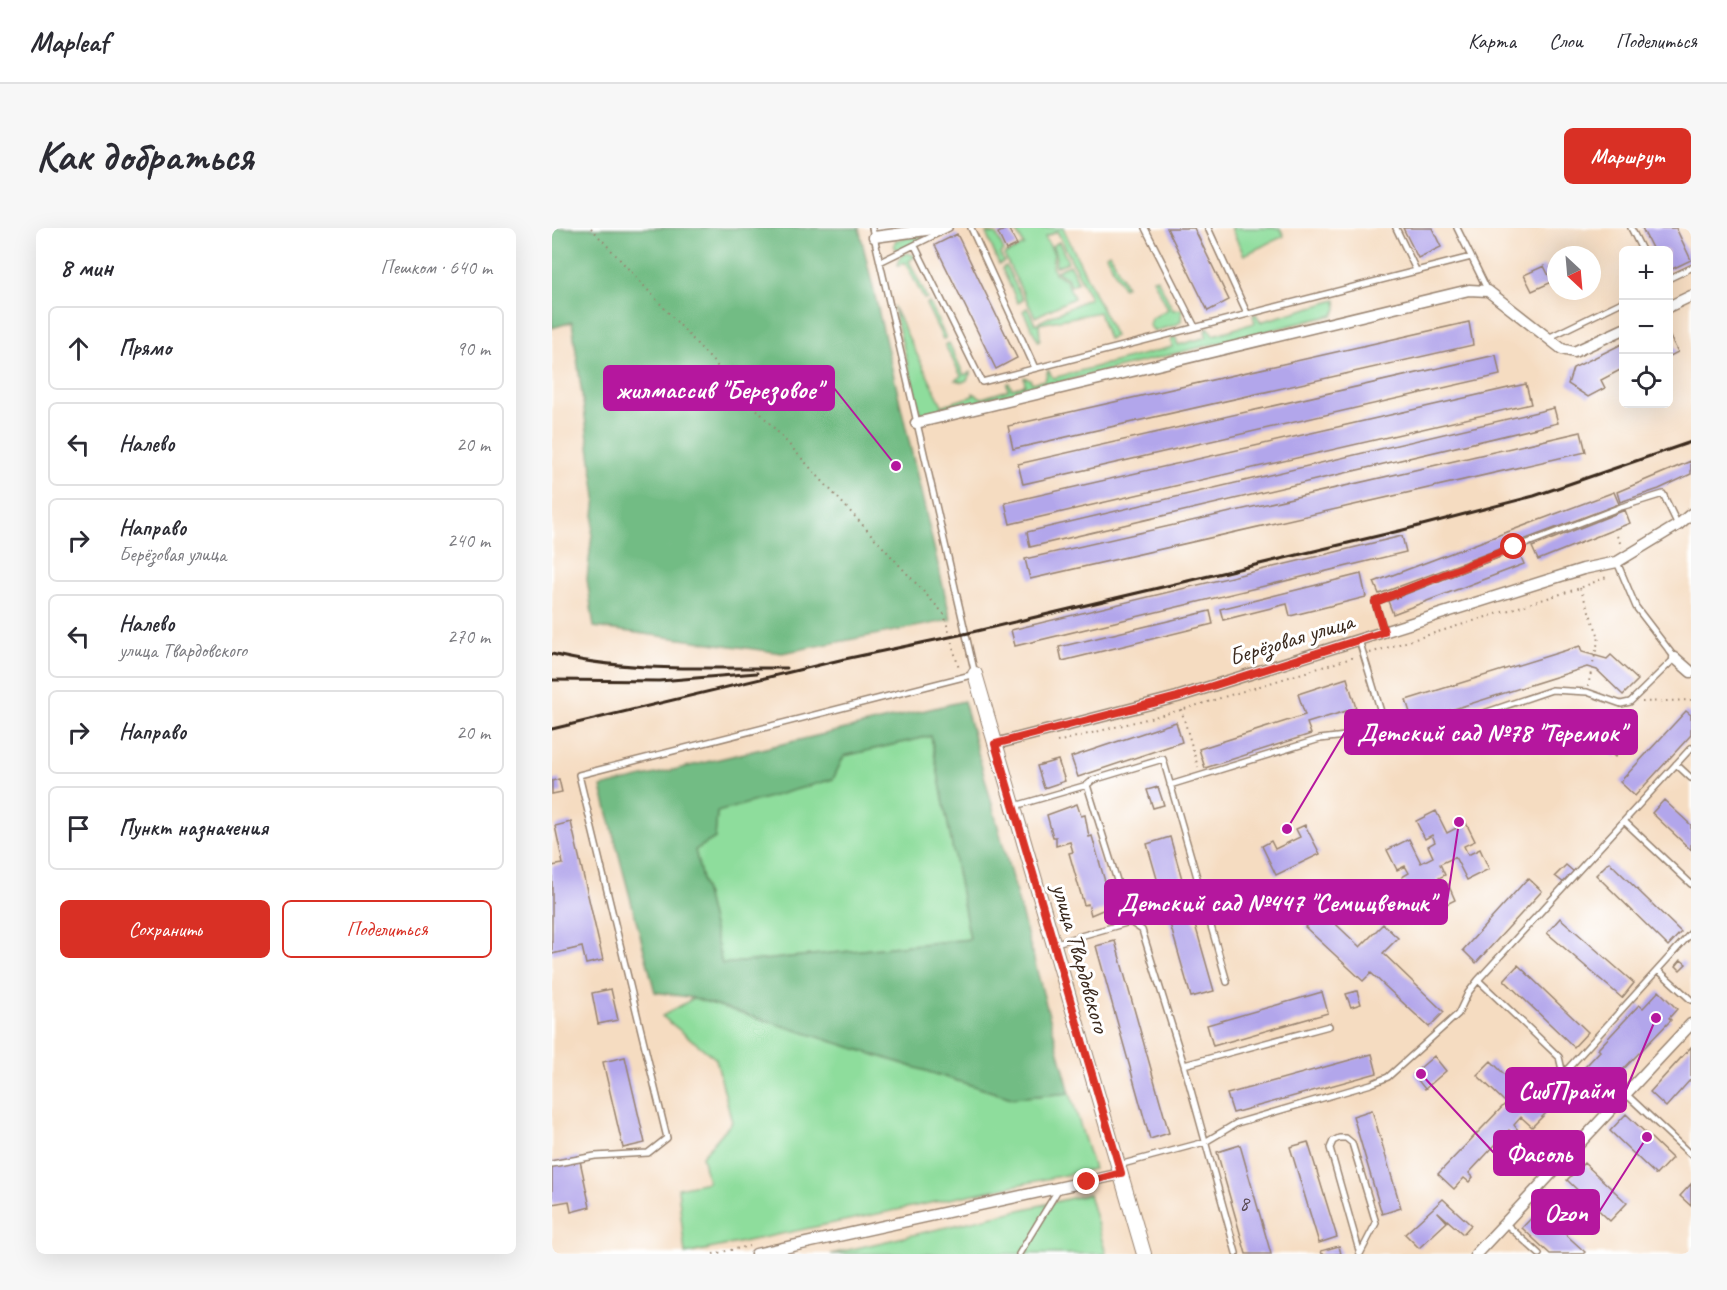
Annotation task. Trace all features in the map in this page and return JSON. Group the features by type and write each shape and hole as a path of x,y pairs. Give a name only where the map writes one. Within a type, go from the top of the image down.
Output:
{"street":[{"path":"873,233 941,228"},
{"path":"916,423 1469,290 1488,291 1562,349 1574,352 1619,331"},
{"path":"1673,304 1691,296"},
{"name":"Берёзовая улица","path":"995,744 1177,697 1583,569 1617,562 1678,525 1691,514"},
{"path":"1675,658 1691,672"},
{"name":"улица Твардовского","path":"968,676 995,744 1144,1254"},
{"path":"1476,1254 1691,1024"},
{"path":"756,1254 1058,1188 1119,1169"}],"lane":[{"path":"879,262 949,228"},
{"path":"971,228 1035,368"},
{"path":"1145,228 1195,327"},
{"path":"1208,228 1247,313"},
{"path":"1396,228 1416,270"},
{"path":"1457,228 1488,291"},
{"path":"1631,228 1640,246"},
{"path":"552,1164 595,1156 648,1153 667,1138 579,775 968,676 916,423 873,233"},
{"path":"915,246 982,382 1471,257"},
{"path":"1673,277 1691,268"},
{"path":"1548,338 1619,303"},
{"path":"1384,632 1375,602 1621,507 1663,494 1678,525"},
{"path":"1358,640 1385,725 1395,735 1410,738 1552,690 1587,692 1621,704 1630,702 1675,658 1636,607 1617,562"},
{"path":"1170,785 1320,739 1345,736 1385,725"},
{"path":"1119,1169 1205,1142 1238,1124 1388,1077 1458,1014 1478,980 1691,748"},
{"path":"1013,806 1087,785 1093,780 1163,759 1227,982"},
{"path":"1676,764 1691,778"},
{"path":"1087,785 1130,922 1142,930 1184,1065 1236,1253"},
{"path":"1624,821 1691,884"},
{"path":"1054,944 1130,922"},
{"path":"1563,1074 1691,933"},
{"path":"1658,970 1691,1000"},
{"path":"1478,980 1559,1057 1563,1074 1608,1114"},
{"path":"1184,1065 1329,1026"},
{"path":"1626,1094 1691,1155"},
{"path":"1339,1138 1346,1138 1352,1143 1376,1223 1360,1254 1330,1148 1333,1141 1339,1138"},
{"path":"1019,1254 1058,1188"},
{"path":"1505,1223 1539,1254"}],"path":[{"path":"591,228 944,614 968,676"},
{"path":"1580,588 1599,637 1587,692"},
{"path":"1177,697 1201,775"},
{"path":"1630,702 1691,700"}],"green space":[{"path":"552,228 859,228 951,620 782,653 594,627 587,579 596,497 572,322 552,328"},
{"path":"1014,228 1063,228 1115,336 1108,339 1099,312 1039,324 1040,340 1038,341 1023,311 1027,308 1035,324 1090,298 1057,231 1045,237 1054,254 1052,267 1055,273 1066,280 1074,298 1035,317 1004,255 1024,245"},
{"path":"1231,228 1280,228 1284,236 1244,255"},
{"path":"986,233 996,234 1004,251 1000,254 1004,262 999,264"},
{"path":"929,234 900,251 894,245 896,240"},
{"path":"1059,242 1068,262 1055,267 1056,254 1052,246"},
{"path":"907,253 916,256 909,261 927,298 924,299 905,262 898,266 900,258"},
{"path":"1110,253 1126,286 1123,288 1106,255"},
{"path":"1070,265 1078,282 1071,286 1067,278 1056,271"},
{"path":"1006,266 1023,300 1018,303 1002,268"},
{"path":"1157,278 1173,310 1182,309 1181,321 1176,325 1154,331 1149,325 1151,319 1168,309 1153,279"},
{"path":"1336,300 1337,309 1333,315 945,410 944,405 973,396 973,393 982,398 1008,390 1007,384 1009,383 1012,389 1025,385 1024,377 1030,379 1032,383 1045,380 1048,370 1053,378 1172,347 1171,338 1174,337 1178,345 1207,337 1205,332 1208,327 1213,335 1255,323 1253,315 1256,314 1260,322"},
{"path":"929,302 946,338 943,339 926,304"},
{"path":"893,306 942,405 939,414 920,413"},
{"path":"949,343 964,375 971,372 967,380 963,382 955,380 961,376 945,345"},
{"path":"964,701 1070,1093 1012,1098 694,998 655,992 601,787","holes":["931,736 970,939 722,964 695,850 715,838 717,812 833,779 844,756"]},
{"path":"931,736 970,939 722,964 695,850 715,838 717,812 833,779 844,756"},
{"path":"694,998 1011,1098 1070,1093 1094,1169 685,1254 678,1188 708,1182 702,1156 732,1122 716,1059 662,1016"},
{"path":"1089,1194 1106,1254 831,1254"}],"building":[{"path":"1008,228 1017,245 1006,250 998,233"},
{"path":"1167,228 1194,228 1229,300 1208,311"},
{"path":"1403,228 1432,228 1441,247 1418,258"},
{"path":"1642,228 1676,228 1691,260 1673,269 1673,246 1651,246"},
{"path":"957,234 1017,358 996,369 935,245"},
{"path":"1544,266 1547,272 1547,284 1532,291 1524,275"},
{"path":"1469,322 1473,345 1013,449 1008,426"},
{"path":"1673,342 1678,352 1673,354"},
{"path":"1619,345 1619,371 1601,380 1605,388 1588,397 1568,384 1573,368"},
{"path":"1496,355 1500,375 1023,484 1018,464"},
{"path":"1526,384 1531,404 1010,524 1005,503"},
{"path":"1554,408 1558,423 1030,547 1027,532"},
{"path":"1581,432 1586,452 1030,579 1025,559"},
{"path":"1691,461 1691,474 1659,489 1620,502 1617,492"},
{"path":"1614,492 1619,504 1379,594 1374,582"},
{"path":"1625,510 1630,523 1538,560 1532,547"},
{"path":"1402,536 1406,552 1015,646 1011,630"},
{"path":"1518,550 1524,564 1393,614 1388,601"},
{"path":"1361,574 1366,597 1290,616 1287,604 1223,620 1220,609"},
{"path":"1210,611 1213,624 1062,661 1059,647"},
{"path":"1580,646 1582,652 1607,659 1611,655 1638,680 1623,695 1597,670 1587,667 1413,722 1406,700"},
{"path":"1347,678 1356,708 1307,723 1311,734 1205,768 1199,749 1305,715 1298,694"},
{"path":"1686,711 1691,715 1691,735 1635,796 1620,782"},
{"path":"1176,722 1182,742 1078,777 1071,757"},
{"path":"1615,726 1630,740 1615,757 1600,743"},
{"path":"1058,760 1065,781 1044,788 1037,766"},
{"path":"559,779 562,792 552,794 552,781"},
{"path":"1158,787 1164,805 1153,808 1147,790"},
{"path":"1664,800 1691,825 1691,850 1652,813"},
{"path":"1077,804 1081,816 1085,815 1089,837 1092,836 1112,906 1091,915 1088,904 1084,905 1069,853 1073,852 1070,842 1056,846 1056,837 1053,837 1047,815"},
{"path":"1436,811 1447,833 1466,823 1475,841 1464,846 1468,855 1480,849 1489,869 1467,880 1455,857 1440,864 1445,875 1437,879 1441,888 1448,884 1455,900 1437,909 1426,888 1411,895 1402,877 1409,873 1405,866 1397,870 1387,850 1409,839 1421,863 1433,857 1428,846 1435,842 1432,835 1425,839 1416,821"},
{"path":"571,822 603,960 586,964 582,947 552,954 552,866 563,864 555,826"},
{"path":"1305,825 1320,854 1276,875 1262,846 1271,841 1275,849 1300,837 1296,829"},
{"path":"1170,837 1214,991 1191,997 1147,844"},
{"path":"1609,862 1681,932 1668,946 1596,875"},
{"path":"1566,865 1574,872 1564,883 1555,876"},
{"path":"1528,878 1542,891 1476,963 1463,950"},
{"path":"1321,910 1360,947 1383,924 1398,938 1383,953 1444,1012 1429,1027 1371,973 1363,981 1305,927"},
{"path":"1560,918 1634,983 1622,998 1547,933"},
{"path":"1115,941 1169,1133 1150,1139 1096,946"},
{"path":"1681,960 1686,964 1680,970 1676,966"},
{"path":"1518,965 1588,1032 1574,1047 1504,980"},
{"path":"611,989 618,1020 598,1024 592,993"},
{"path":"1357,991 1361,1004 1351,1007 1346,994"},
{"path":"1659,991 1677,1009 1669,1018 1671,1020 1614,1079 1612,1077 1604,1085 1585,1067 1600,1051 1598,1049 1639,1005 1643,1008"},
{"path":"1322,992 1328,1013 1213,1046 1207,1025"},
{"path":"1691,1047 1691,1079 1666,1107 1650,1092"},
{"path":"1372,1054 1377,1073 1233,1113 1227,1094"},
{"path":"1434,1056 1446,1071 1425,1089 1413,1074"},
{"path":"625,1057 645,1143 623,1148 603,1062"},
{"path":"1491,1061 1505,1075 1509,1070 1514,1075 1510,1079 1546,1113 1532,1127 1521,1117 1514,1125 1518,1130 1514,1135 1509,1130 1469,1173 1473,1177 1469,1182 1464,1178 1454,1189 1438,1174 1506,1103 1477,1075"},
{"path":"1372,1110 1401,1208 1382,1214 1353,1116"},
{"path":"1626,1114 1672,1158 1656,1175 1610,1131"},
{"path":"1308,1142 1337,1237 1319,1243 1290,1147"},
{"path":"1240,1145 1271,1254 1246,1254 1217,1152"},
{"path":"579,1156 590,1207 571,1212 569,1201 552,1204 552,1162"},
{"path":"1584,1163 1627,1203 1610,1221 1567,1180"},
{"path":"1691,1184 1691,1206 1680,1196"},
{"path":"1443,1199 1471,1225 1463,1234 1437,1211 1447,1222 1419,1248 1405,1234"},
{"path":"1539,1210 1585,1252 1583,1254 1550,1254 1522,1228"},
{"path":"1339,1246 1341,1254 1322,1254 1321,1251"}],"railway":[{"path":"552,729 1403,530 1534,496 1691,442"},
{"path":"552,654 639,667 787,668"},
{"path":"552,680 659,681 757,673"}],"place":[{"name":"жилмассив \"Березовое\"","path":"896,466"},
{"name":"Детский сад №447 \"Семицветик\"","path":"1459,822"},
{"name":"Детский сад №78 \"Теремок\"","path":"1287,829"},
{"name":"СибПрайм","path":"1656,1018"},
{"name":"Фасоль","path":"1421,1074"},
{"name":"Ozon","path":"1647,1137"}],"route":[{"path":"1087,1182 1121,1173 995,744 1177,697 1384,632 1375,602 1514,547"}]}
